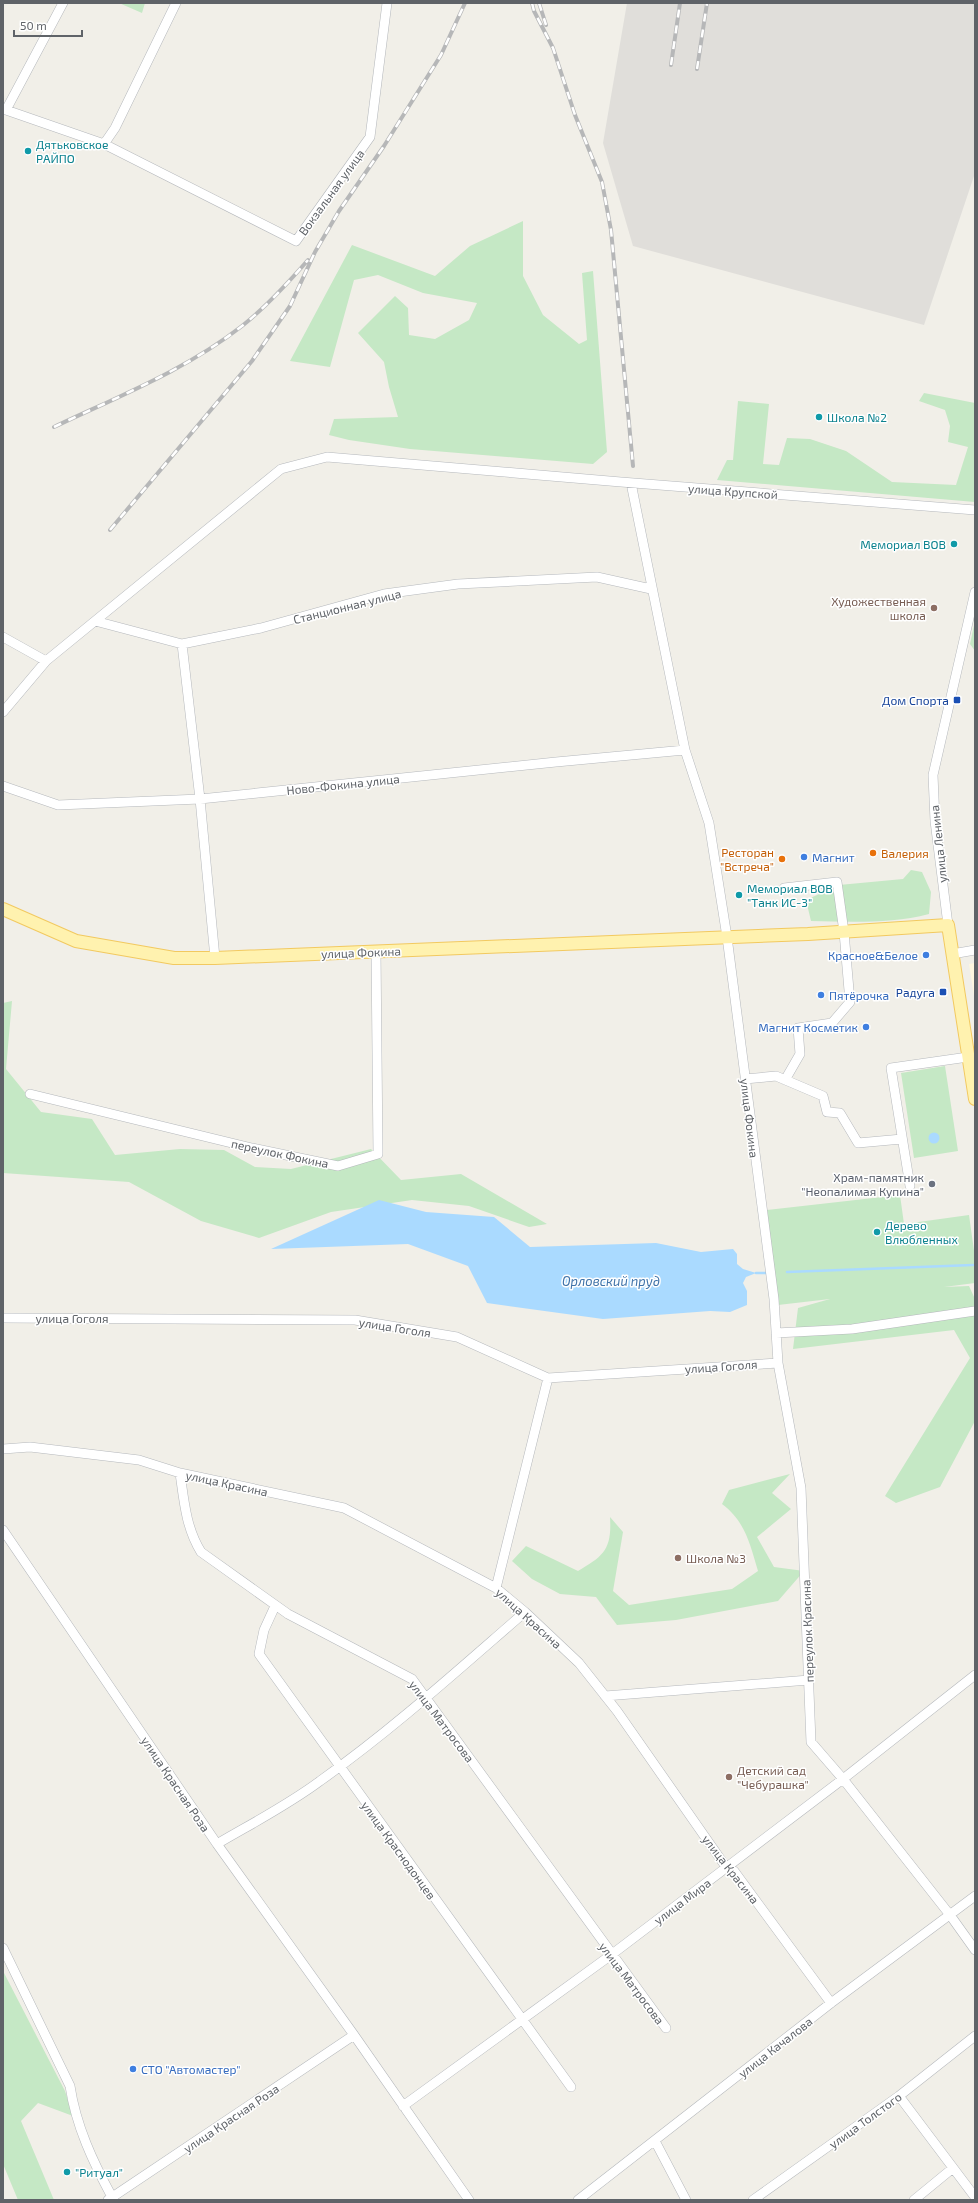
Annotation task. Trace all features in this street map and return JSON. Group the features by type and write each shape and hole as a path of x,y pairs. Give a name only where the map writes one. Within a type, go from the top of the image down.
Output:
{"main road":[{"name":"улица Фокина","path":"3,909 76,941 174,958 215,958 727,937 948,926"},
{"name":"улица Ленина","path":"948,926 971,1062 975,1100"}],"street":[{"name":"Вокзальная улица","path":"62,3 4,113 104,144 296,240 370,137 387,3"},
{"path":"104,144 115,128 176,3"},
{"name":"улица Крупской","path":"95,621 281,469 327,456 631,483 975,510"},
{"path":"631,483 651,589 685,750 709,823 727,937"},
{"name":"Станционная улица","path":"95,621 182,644 261,628 384,594 458,584 597,577 651,589"},
{"name":"улица Ленина","path":"948,926 935,821 933,775 975,592"},
{"path":"3,712 46,662 95,621"},
{"path":"3,636 46,662"},
{"path":"182,644 200,799 215,958"},
{"name":"Ново-Фокина улица","path":"3,786 58,804 200,799 685,750"},
{"path":"784,888 837,882 844,932 850,1002 832,1022 798,1028 800,1054 785,1080"},
{"name":"улица Фокина","path":"727,937 774,1299"},
{"path":"952,954 975,950"},
{"name":"переулок Фокина","path":"30,1094 252,1148 338,1166 378,1154 376,951"},
{"path":"910,1186 891,1068 971,1062"},
{"path":"745,1079 776,1076 823,1096 827,1112 840,1113 858,1142 902,1139"},
{"name":"переулок Красина","path":"774,1299 778,1363 801,1488 810,1680 811,1742 843,1779 950,1915 975,1950"},
{"path":"776,1333 852,1329 975,1311"},
{"name":"улица Гоголя","path":"3,1318 355,1320 457,1337 548,1378 778,1363"},
{"path":"496,1588 548,1378"},
{"name":"улица Красина","path":"3,1449 30,1447 139,1460 180,1473 344,1508 496,1588 525,1612 579,1663 605,1696 726,1867 734,1871 831,2003"},
{"name":"улица Матросова","path":"180,1473 185,1508 192,1538 201,1552 275,1606 412,1679 611,1955 666,2028"},
{"name":"улица Красная Роза","path":"3,1530 217,1844 354,2035 469,2200"},
{"name":"улица Краснодонцев","path":"275,1606 264,1630 259,1654 521,2020 571,2087"},
{"path":"217,1844 319,1782 426,1697 525,1612"},
{"name":"улица Мира","path":"403,2106 611,1955 843,1779 975,1675"},
{"path":"605,1696 810,1680"},
{"name":"улица Качалова","path":"578,2200 831,2003 975,1896"},
{"path":"3,1948 70,2086 74,2109 88,2150 110,2199"},
{"name":"улица Красная Роза","path":"110,2199 354,2035"},
{"name":"улица Толстого","path":"753,2200 900,2096 975,2036"},
{"path":"900,2096 975,2197"},
{"path":"655,2141 686,2200"},
{"path":"914,2200 953,2168"}],"shaded area":[{"path":"627,3 975,3 975,173 924,325 633,246 603,143"},
{"path":"975,963 975,1002 969,964"}],"green space":[{"path":"119,3 145,3 142,13"},
{"path":"523,221 523,276 543,315 579,344 587,340 582,273 593,271 607,452 593,464 410,449 349,440 329,435 334,419 398,417 389,387 384,362 358,333 395,296 408,308 409,335 435,339 469,320 477,303 423,293 378,275 354,280 330,367 290,361 352,245 435,276 470,246"},
{"path":"924,393 975,403 975,502 717,480 727,460 733,460 738,401 769,404 763,464 779,465 787,438 810,439 846,451 892,482 956,485 968,447 948,442 950,426 945,410 919,401"},
{"path":"975,621 975,651 970,644"},
{"path":"911,870 922,872 931,892 929,914 885,921 811,921 806,900 839,885 903,879"},
{"path":"12,1001 6,1069 41,1112 92,1119 115,1155 180,1149 224,1150 255,1167 291,1169 371,1149 401,1180 461,1174 547,1224 529,1227 469,1206 412,1200 331,1212 259,1238 201,1221 129,1182 3,1173 3,1003"},
{"path":"945,1066 958,1151 914,1158 901,1073"},
{"path":"900,1195 904,1224 969,1215 975,1258 975,1283 944,1287 969,1286 975,1299 975,1421 940,1487 896,1503 885,1496 970,1358 954,1330 793,1349 798,1308 830,1299 778,1305 767,1210"},
{"path":"790,1474 772,1493 791,1509 757,1537 774,1567 804,1571 778,1601 676,1620 617,1625 596,1597 560,1594 532,1579 512,1561 526,1546 578,1571 600,1556 608,1544 610,1537 610,1517 623,1532 613,1591 629,1605 732,1589 758,1571 746,1534 736,1518 722,1504 729,1490"},
{"path":"3,1971 65,2091 73,2116 38,2103 21,2121 54,2200 18,2200 3,2164"}],"water":[{"path":"932,1133 936,1133 938,1134 938,1142 932,1143 929,1140 929,1136"},
{"name":"Орловский пруд","path":"379,1200 426,1212 494,1217 530,1247 656,1243 701,1252 733,1249 737,1254 737,1264 743,1269 756,1273 746,1277 743,1283 747,1291 747,1305 730,1312 710,1311 603,1319 487,1303 468,1266 408,1244 271,1249"}],"waterway":[{"path":"787,1272 973,1265"},
{"path":"756,1273 767,1273"}],"railway":[{"path":"110,530 252,361 290,306 315,252 339,211 384,146 441,55 465,3"},
{"path":"532,3 534,11 553,48 575,115 602,182 611,230 633,466"},
{"path":"539,3 546,25"},
{"path":"671,65 680,3"},
{"path":"697,69 707,3"},
{"path":"54,427 151,382 220,342 260,311 308,260"}],"place":[{"name":"Дятьковское РАЙПО","path":"28,151"},
{"name":"Школа №2","path":"819,417"},
{"name":"Мемориал ВОВ","path":"954,544"},
{"name":"Художественная школа","path":"934,608"},
{"name":"Дом Спорта","path":"957,700"},
{"name":"Валерия","path":"873,853"},
{"name":"Магнит","path":"804,857"},
{"name":"Ресторан \"Встреча\"","path":"782,859"},
{"name":"Мемориал ВОВ \"Танк ИС-3\"","path":"739,895"},
{"name":"Красное&Белое","path":"926,955"},
{"name":"Радуга","path":"943,992"},
{"name":"Пятёрочка","path":"821,995"},
{"name":"Магнит Косметик","path":"866,1027"},
{"name":"Храм-памятник \"Неопалимая Купина\"","path":"932,1184"},
{"name":"Дерево Влюбленных","path":"877,1232"},
{"name":"Школа №3","path":"678,1558"},
{"name":"Детский сад \"Чебурашка\"","path":"729,1777"},
{"name":"СТО \"Автомастер\"","path":"133,2069"},
{"name":"\"Ритуал\"","path":"67,2172"}]}
